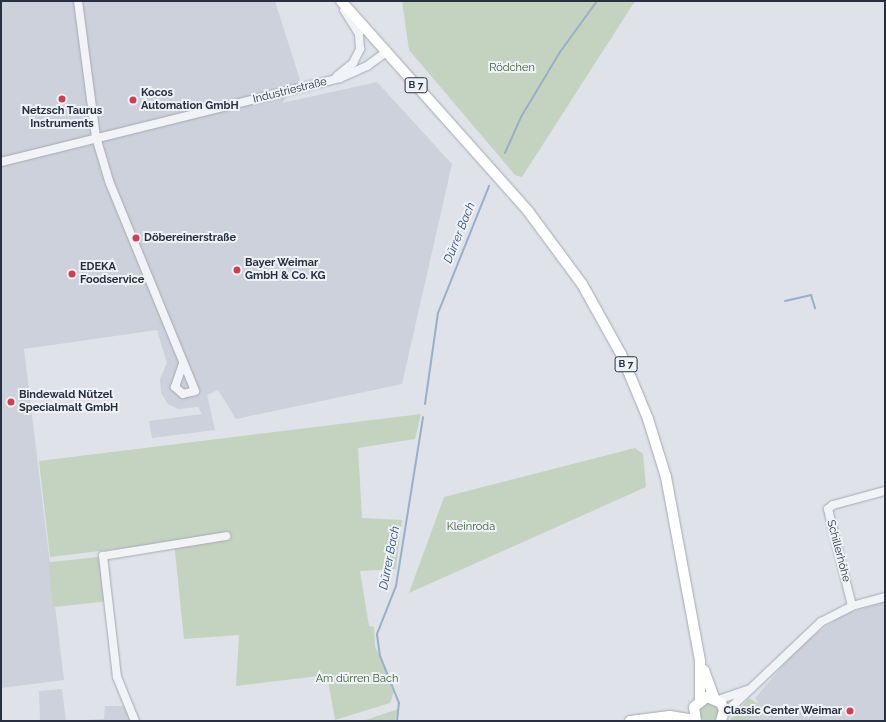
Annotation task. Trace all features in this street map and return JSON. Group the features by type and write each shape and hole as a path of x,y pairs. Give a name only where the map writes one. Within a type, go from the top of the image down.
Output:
{"main road":[{"name":"B 7","path":"340,1 552,242 582,284 621,354 648,419 666,477 700,661 716,699"},
{"name":"B 7","path":"697,703 700,661"},
{"path":"670,716 697,703 716,699 722,718"},
{"path":"630,721 670,716 695,720 697,703"}],"street":[{"path":"78,1 96,137 109,181 195,391 184,394 176,390 183,364"},
{"path":"328,81 348,69 360,49 359,34 340,1"},
{"name":"Industriestraße","path":"1,162 96,137 328,81 359,71 386,52"},
{"name":"Schillerhöhe","path":"852,606 828,509 832,505 885,491"},
{"path":"135,721 117,677 103,556 226,536"},
{"path":"722,718 813,628 852,606 885,597"},
{"path":"716,699 752,688"}],"shaded area":[{"path":"1,1 275,1 300,80 282,103 377,82 452,164 402,384 236,419 218,390 207,395 215,430 152,438 149,421 202,414 198,407 178,409 168,404 161,393 160,379 167,363 157,330 24,349 64,680 1,688"},
{"name":"Classic Center Weimar","path":"885,601 885,721 749,721 759,704 755,698 800,645 841,616"},
{"path":"62,689 66,721 40,721 39,691"},
{"path":"105,706 124,706 133,721 66,721 104,719"}],"green space":[{"name":"Rödchen","path":"402,1 635,1 522,177 515,175 409,50"},
{"name":"Am dürren Bach","path":"421,414 415,439 358,448 362,518 402,520 396,569 360,571 369,626 374,627 375,646 394,692 390,703 335,720 327,675 236,686 239,635 184,639 174,542 50,557 39,461"},
{"name":"Kleinroda","path":"635,448 643,454 646,487 409,593 444,497"},
{"path":"99,557 104,602 53,607 48,562"},
{"path":"749,698 759,704 749,721 729,721"},
{"path":"709,702 716,705 719,712 716,719 709,722 702,719 699,712 702,705"},
{"path":"398,709 395,721 363,721"}],"waterway":[{"name":"Dürrer Bach","path":"505,153 521,117 560,52 597,1"},
{"name":"Dürrer Bach","path":"425,404 438,313 489,186"},
{"path":"785,301 811,295 815,308"},
{"name":"Dürrer Bach","path":"397,721 399,703 380,656 377,634 396,586 423,417"}],"place":[{"name":"Netzsch Taurus Instruments","path":"62,99"},
{"name":"Kocos Automation GmbH","path":"133,100"},
{"name":"Döbereinerstraße","path":"136,238"},
{"name":"Bayer Weimar GmbH & Co. KG","path":"237,270"},
{"name":"EDEKA Foodservice","path":"72,274"},
{"name":"Bindewald Nützel Specialmalt GmbH","path":"11,402"},
{"name":"Classic Center Weimar","path":"850,711"}]}
